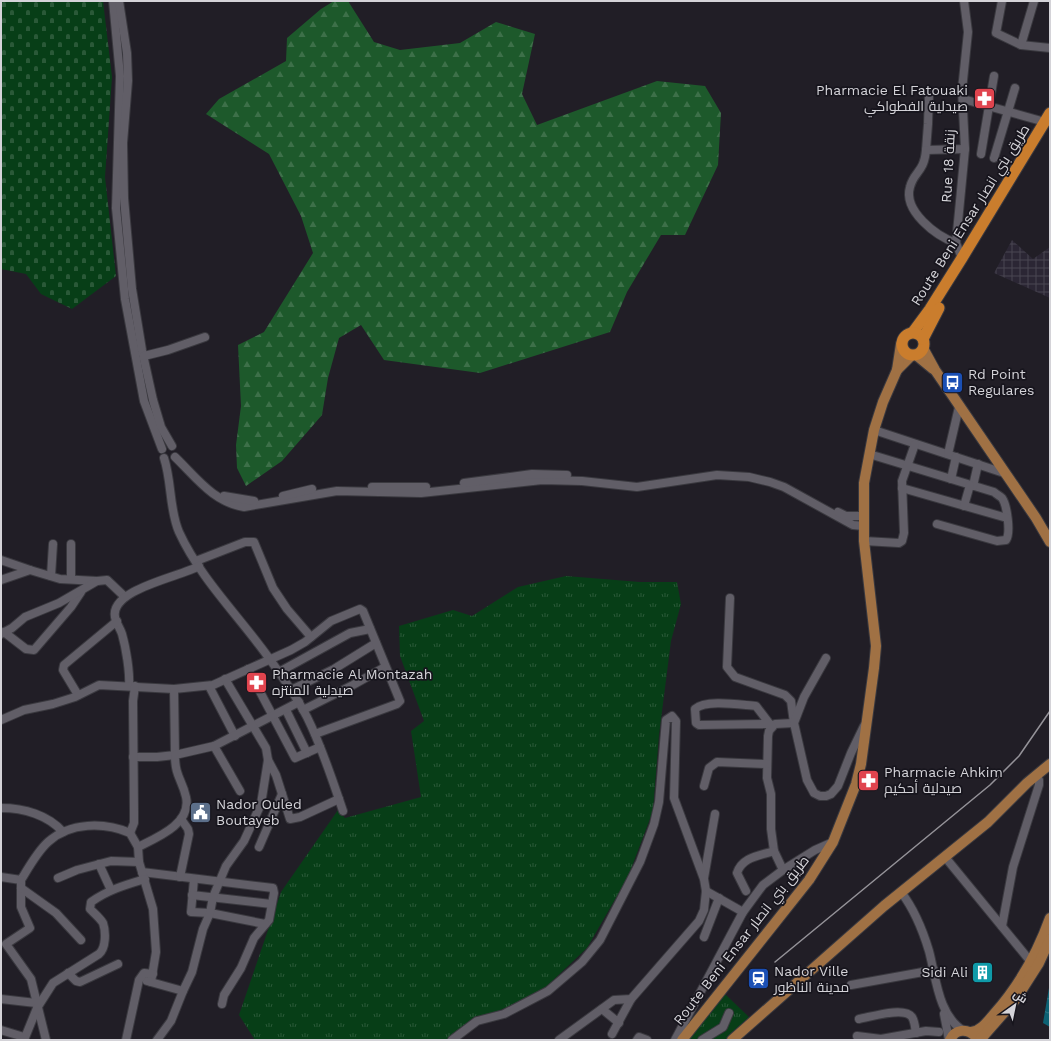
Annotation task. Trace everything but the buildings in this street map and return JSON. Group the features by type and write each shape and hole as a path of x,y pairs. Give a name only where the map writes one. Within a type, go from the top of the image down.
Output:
{"highway":[{"name":"Route Beni Ensar طريق بني انصار","path":"913,332 930,310 1048,121"},
{"name":"Route Beni Ensar طريق بني انصار","path":"919,349 941,305 1048,121"},
{"path":"913,332 921,336 919,349 905,352 901,344 906,334 913,332"}],"main road":[{"name":"Route Beni Ensar طريق بني انصار","path":"682,1040 793,901 833,842 856,784 861,764 876,646 864,541 864,483 874,430 883,402 897,370 901,344"},
{"name":"Route Beni Ensar طريق بني انصار","path":"897,370 919,349"},
{"path":"919,349 935,370 958,407 1036,518 1050,542"},
{"path":"732,1040 901,892 988,822 1045,768"},
{"path":"950,1040 954,1033 970,1034 979,1030 1003,1004 1031,962 1050,918"},
{"path":"980,1040 1016,999 1036,968 1050,939"}],"street":[{"path":"113,1 119,26 128,81 123,143 127,272 131,335 144,401 162,449 161,454 164,458 168,474 171,503 176,524 197,563 270,659 301,706 320,747 343,811"},
{"path":"119,1 119,26"},
{"name":"Rue 18 زنقة","path":"962,258 956,243 965,149 962,99 968,32 964,1"},
{"path":"1002,1 996,33 1021,45 1050,48"},
{"path":"1021,45 1034,1"},
{"path":"981,154 994,76"},
{"path":"994,158 1015,88"},
{"path":"928,93 928,124 924,166 910,188 910,201 915,210 935,232 956,243"},
{"path":"962,99 1048,121"},
{"path":"926,150 965,149"},
{"path":"127,272 138,330 161,427 174,453 168,474"},
{"path":"144,356 168,350 205,337"},
{"path":"951,479 952,456 958,407"},
{"path":"874,430 1004,473"},
{"path":"864,541 899,543 902,541 904,533 902,481 915,444"},
{"path":"162,449 166,446 174,453 215,496 232,505 244,507 337,491 421,493 542,480 582,481 637,488 717,475 749,478 770,482 846,518 863,521"},
{"path":"164,458 168,460 174,453"},
{"path":"869,454 994,492 1002,498 1007,518 1008,538 1002,541 937,524"},
{"path":"964,506 978,464"},
{"path":"902,488 1007,518"},
{"path":"130,833 133,826 134,811 132,686 123,636 115,616 116,606 125,597 197,563 241,544 253,542 273,588 311,637"},
{"path":"52,576 53,544"},
{"path":"71,544 71,579"},
{"path":"1,560 52,576 97,581 107,580 125,597"},
{"path":"1,580 30,570"},
{"path":"81,591 71,607 34,650 26,649 3,633 26,617 59,603 97,581"},
{"path":"730,598 727,667 735,677 788,697 791,701 794,723 807,780 814,793 820,796 831,794 838,786 851,753 865,725"},
{"path":"1,720 24,710 53,704 78,696 99,685 174,689 208,686 225,680 299,645 331,620 359,609 363,611 399,699 399,703 314,734"},
{"path":"78,696 63,670 64,665 117,621"},
{"path":"279,672 350,633 370,629"},
{"path":"291,690 334,669 376,643"},
{"path":"794,723 801,702 826,658"},
{"path":"133,757 175,755 214,746 286,710 335,695 385,667"},
{"path":"248,669 295,758 320,747"},
{"path":"157,1040 171,1021 192,972 203,929 210,913 213,897 226,866 244,841 261,804 268,760 266,748 225,680"},
{"path":"208,686 235,736"},
{"path":"138,847 171,829 181,819 187,803 184,790 176,773 174,689"},
{"path":"771,725 756,706 714,704 695,709 696,723 699,725 771,725 778,723 794,723"},
{"path":"286,710 307,753"},
{"path":"452,1040 477,1021 504,1014 548,991 582,962 600,940 640,862 654,824 659,802 666,720 672,716 676,721 674,798 704,879 706,891 704,910 699,921 631,999 620,1023 612,1034"},
{"path":"771,725 768,736 767,764 774,851 783,870"},
{"path":"214,746 240,791"},
{"path":"268,760 276,775 288,817 292,820 339,799"},
{"path":"704,786 709,768 717,762 767,764"},
{"path":"1002,926 1013,867 1039,785 1039,780 1045,768"},
{"path":"259,847 282,794"},
{"path":"1,808 25,811 46,818 55,823 63,832"},
{"path":"704,879 715,814"},
{"path":"180,877 189,834 188,829 181,819"},
{"path":"46,1040 43,1024 36,1005 31,979 6,944 30,928 21,907 21,880 47,843 63,832 96,825 130,833 138,847 139,862 151,904 156,952 152,978"},
{"path":"675,1040 744,912 763,885 783,870 815,850 833,842"},
{"path":"746,891 737,873 739,867 743,862 774,851"},
{"path":"945,857 1031,962"},
{"path":"58,878 111,861 139,862"},
{"path":"99,864 111,890"},
{"path":"1,1030 24,1039 36,1005 54,983 99,954 104,949 105,936 103,922 90,909 89,905 102,894 144,876 180,877 271,887 274,890 269,920 254,938 241,968 224,995 222,1004"},
{"path":"1,877 21,880"},
{"path":"194,879 191,912 210,913 265,924"},
{"path":"21,888 56,913 80,940"},
{"path":"706,891 744,912"},
{"path":"901,892 909,904 921,930 934,970 943,1005 946,1028 950,1040"},
{"path":"192,895 271,904"},
{"path":"704,937 719,898"},
{"path":"68,973 76,981 80,982 118,964"},
{"path":"852,985 934,970"},
{"path":"126,1040 139,980 143,973 183,990"},
{"path":"1,999 36,1005"},
{"path":"559,1040 614,1000 631,999"},
{"path":"943,1005 949,1019 970,1034"},
{"path":"602,1009 620,1023"},
{"path":"859,1019 897,1012 907,1013 914,1020 916,1033"},
{"path":"702,1040 723,1027 729,1013"},
{"path":"934,1040 939,1032 946,1028"},
{"path":"857,1036 881,1039 932,1030 939,1032"},
{"path":"637,1040 639,1037 646,1040"}],"shaded area":[{"path":"1012,240 1033,259 1050,247 1050,298 994,273"}],"green space":[{"path":"1,1 103,1 112,77 105,177 116,276 72,309 41,294 26,274 1,269"},
{"path":"334,1 348,1 374,42 400,50 460,43 496,22 535,34 522,94 537,125 657,81 705,86 721,113 718,165 685,235 661,235 627,292 610,332 480,373 384,360 361,325 339,338 328,378 322,415 282,461 246,486 237,468 236,445 241,406 238,345 264,332 313,253 301,216 269,154 206,114 219,99 286,61 287,38 321,9"},
{"path":"566,576 640,582 677,582 681,604 671,641 659,735 653,811 628,877 587,948 547,986 521,1002 469,1022 450,1040 255,1040 239,1015 281,892 338,810 345,818 421,797 411,731 424,721 400,656 399,626 453,610 472,616 518,587"},
{"path":"722,994 726,995 749,1017 725,1040 686,1040"}],"water":[{"path":"1050,982 1050,1027 1043,1023"}],"railway":[{"path":"775,962 990,785 1019,756 1050,711"}],"place":[{"name":"Pharmacie El Fatouaki صيدلية الفطواكي","path":"984,98"},
{"name":"Rd Point Regulares","path":"953,382"},
{"name":"Pharmacie Al Montazah صيدلية المنتزه","path":"257,682"},
{"name":"Pharmacie Ahkim صيدلية أحكيم","path":"869,780"},
{"name":"Nador Ouled Boutayeb","path":"201,812"},
{"name":"Sidi Ali","path":"983,972"},
{"name":"Nador Ville مدينة الناظور","path":"759,979"}]}
